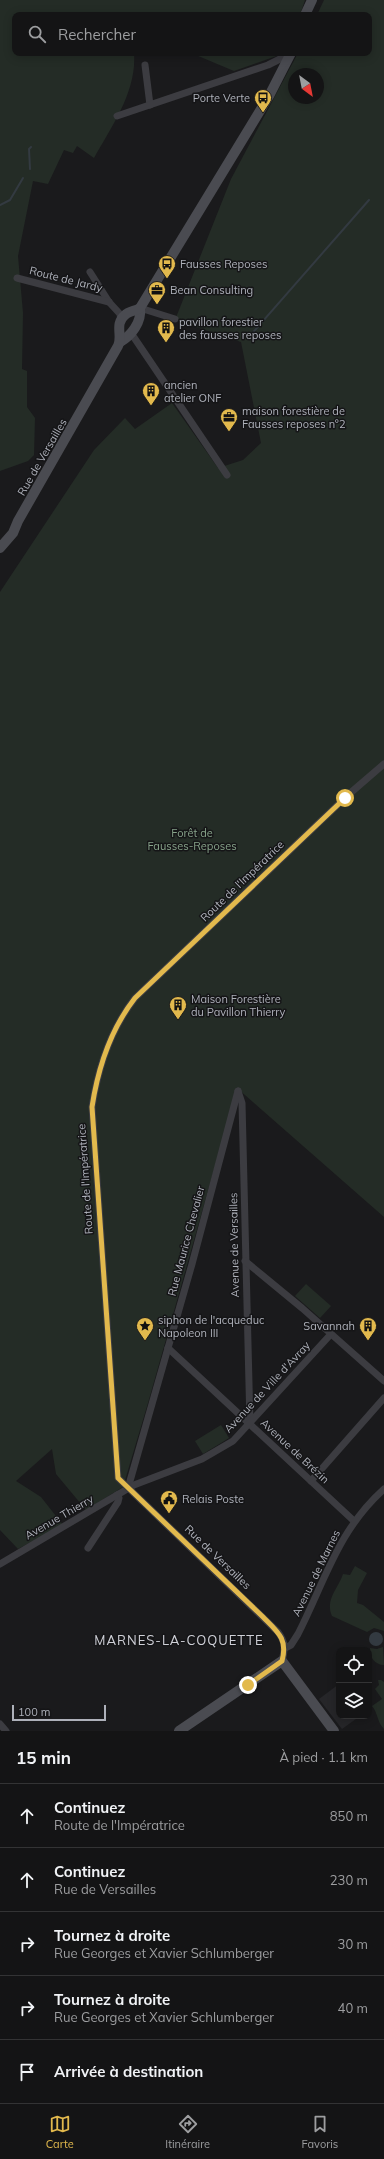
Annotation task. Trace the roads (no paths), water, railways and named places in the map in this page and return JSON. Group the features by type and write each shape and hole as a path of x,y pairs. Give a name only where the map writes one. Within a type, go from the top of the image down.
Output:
{"main road":[{"path":"306,12 312,0"},
{"path":"311,12 316,0"},
{"path":"120,342 118,327 124,315 137,310 252,121 286,56"},
{"path":"120,342 131,333 140,317 137,310"},
{"name":"Rue de Versailles","path":"18,521 120,342"},
{"path":"0,545 11,525 18,521"},
{"path":"0,548 13,533 18,521"},
{"path":"179,1731 282,1661 334,1731"}],"street":[{"path":"118,116 268,65 285,56"},
{"path":"145,65 150,105"},
{"path":"90,272 111,304 120,314 121,321"},
{"name":"Route de Jardy","path":"17,278 137,310"},
{"path":"137,310 175,319"},
{"path":"131,333 227,475"},
{"name":"Route de l'Impératrice","path":"128,1488 118,1478 92,1107 96,1078 104,1054 123,1015 135,998 336,806 384,764"},
{"name":"Rue Maurice Chevalier","path":"128,1488 238,1091"},
{"name":"Avenue de Versailles","path":"238,1091 242,1103 250,1424"},
{"path":"245,1261 384,1381"},
{"name":"Avenue de Ville d'Avray","path":"128,1488 202,1459 233,1441 331,1334"},
{"name":"Avenue de Brézin","path":"168,1348 354,1521"},
{"path":"311,1481 384,1398"},
{"name":"Avenue Thierry","path":"0,1564 128,1488"},
{"name":"Rue de Versailles","path":"128,1488 263,1617 282,1637 285,1648"},
{"name":"Avenue de Marnes","path":"285,1648 291,1645 298,1634 339,1545 354,1521 384,1489"},
{"path":"88,1548 118,1502 119,1498 117,1495"},
{"path":"282,1661 285,1648"}],"waterway":[{"path":"30,169 29,149 31,147"},
{"path":"0,205 10,200 23,178"},
{"path":"249,337 369,200"}],"place":[{"name":"Porte Verte","path":"263,113"},
{"name":"Fausses Reposes","path":"167,279"},
{"name":"Bean Consulting","path":"157,305"},
{"name":"pavillon forestier des fausses reposes","path":"166,343"},
{"name":"ancien atelier ONF","path":"151,406"},
{"name":"maison forestière de Fausses reposes n°2","path":"229,432"},
{"name":"Maison Forestière du Pavillon Thierry","path":"178,1020"},
{"name":"siphon de l'acqueduc Napoleon III","path":"145,1341"},
{"name":"Savannah","path":"368,1341"},
{"name":"Relais Poste","path":"169,1514"}],"district":[{"name":"MARNES-LA-COQUETTE","path":"179,1640"}],"park label":[{"name":"Forêt de Fausses-Reposes","path":"192,839"}]}
